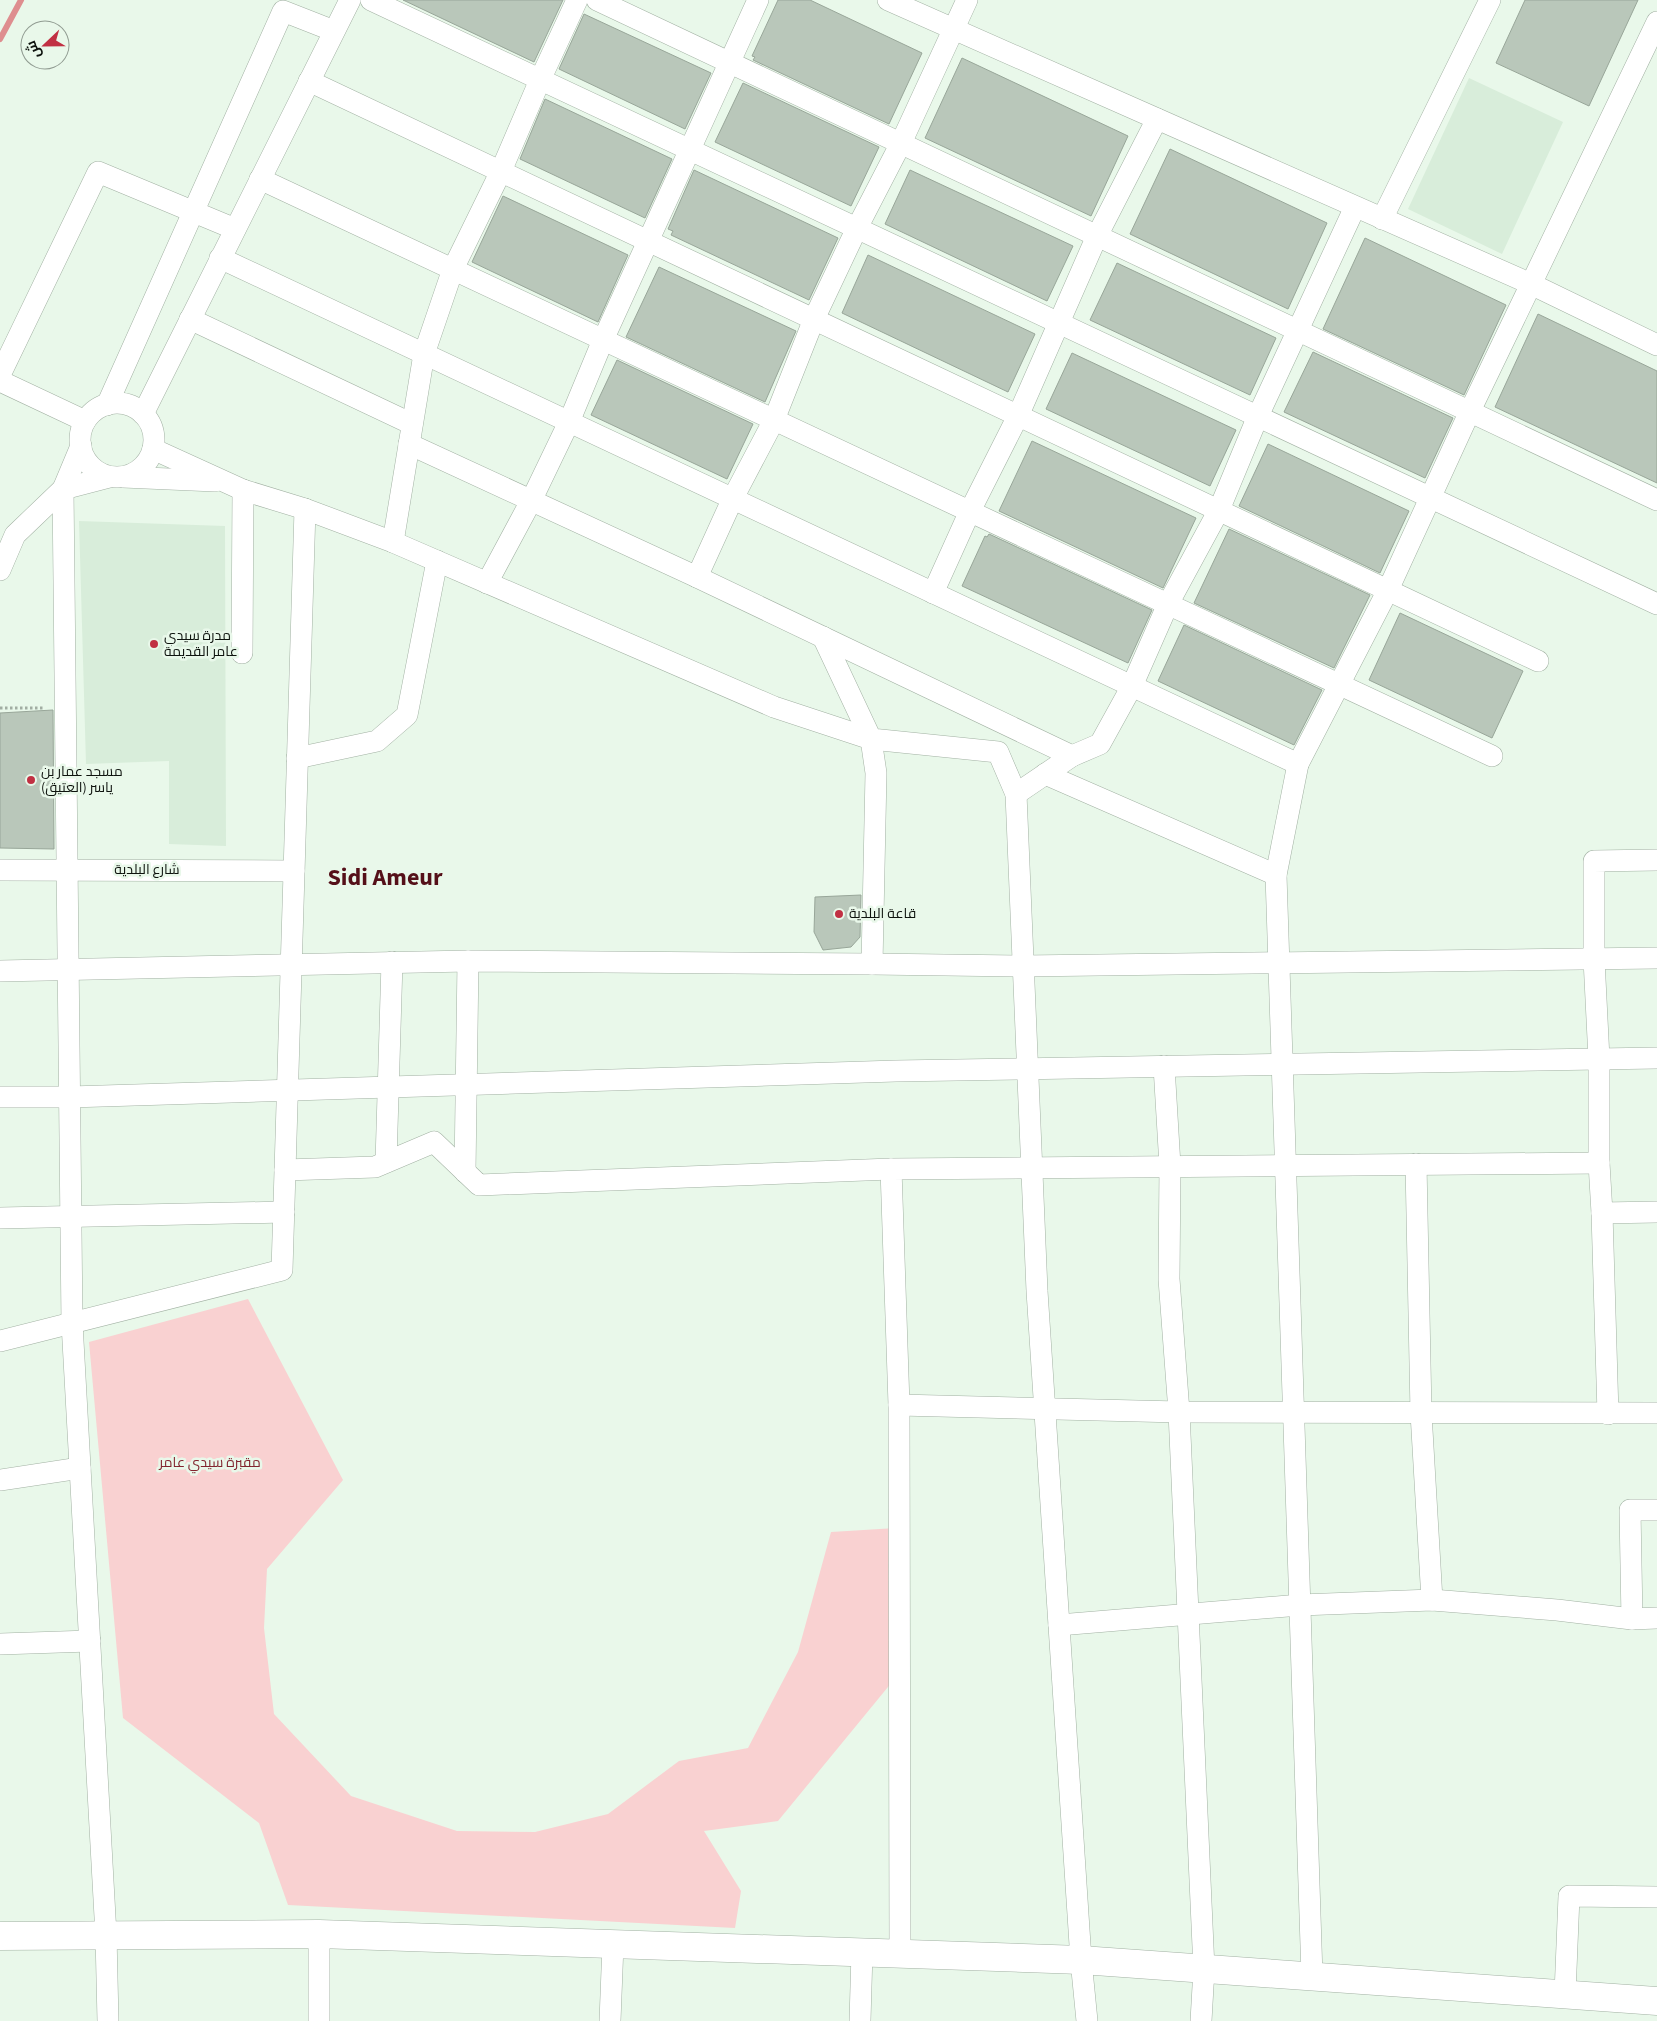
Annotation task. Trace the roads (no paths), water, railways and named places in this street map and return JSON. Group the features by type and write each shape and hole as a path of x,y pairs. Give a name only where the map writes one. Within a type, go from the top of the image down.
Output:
{"main road":[{"path":"0,1936 319,1934 1081,1960 1657,2001"}],"street":[{"path":"142,414 350,0"},
{"path":"371,0 1657,604"},
{"path":"393,542 424,354 453,269 501,171 577,0"},
{"path":"597,0 1657,500"},
{"path":"488,583 532,500 569,422 603,340 758,0"},
{"path":"888,0 1531,284 1657,344"},
{"path":"697,577 732,498 774,420 814,319 857,228 901,143 967,0"},
{"path":"1382,219 1490,0"},
{"path":"107,405 283,11 334,31"},
{"path":"1312,1976 1276,875 1298,764 1388,590 1470,411 1657,22"},
{"path":"309,81 1538,661"},
{"path":"933,592 970,511 1018,416 1097,236 1157,119"},
{"path":"0,376 98,172 235,229"},
{"path":"260,179 1492,756"},
{"path":"1016,794 1072,756 1100,744 1132,686 1168,604 1219,510 1258,416 1354,207"},
{"path":"220,258 1298,764"},
{"path":"190,319 411,434 532,500 1072,756"},
{"path":"0,381 85,422"},
{"path":"0,570 15,536 63,489 136,472 147,462 153,449 153,436 150,424 142,414 132,407 120,404 107,405 94,411 85,422 80,434 80,446 63,489 72,1323 106,1936 108,2021"},
{"path":"80,446 86,460 96,471 116,477 234,486"},
{"path":"153,449 234,486 305,509 393,542 774,707 871,739 998,752 1016,794 1032,1166 1045,1409 1081,1960 1087,2021"},
{"path":"234,486 242,653"},
{"path":"0,1341 282,1270 305,509"},
{"path":"297,758 377,741 407,715 437,561"},
{"path":"823,637 871,739 876,773 872,964"},
{"path":"1045,774 1276,875"},
{"path":"1608,1414 1599,1163 1600,1059 1594,959 1594,861 1657,860"},
{"name":"شارع البلدية","path":"0,870 294,871"},
{"path":"0,971 468,961 1023,966 1657,958"},
{"path":"465,1172 468,961"},
{"path":"386,1162 392,962"},
{"path":"0,1097 70,1097 1028,1068 1657,1058"},
{"path":"1164,1066 1170,1166 1169,1279 1179,1412 1204,1968 1201,2021"},
{"path":"285,1170 375,1167 434,1142 479,1185 891,1169 1032,1166 1599,1163"},
{"path":"1416,1164 1421,1413 1432,1600"},
{"path":"891,1169 899,1406 900,1954"},
{"path":"0,1218 284,1212"},
{"path":"1602,1213 1657,1212"},
{"path":"899,1406 1179,1412 1657,1413"},
{"path":"0,1480 80,1468"},
{"path":"1632,1619 1630,1510 1657,1510"},
{"path":"1059,1625 1300,1605 1432,1600 1557,1610 1632,1619 1657,1618"},
{"path":"0,1644 90,1641"},
{"path":"1565,1994 1569,1896 1657,1898"},
{"path":"319,1934 319,2021"},
{"path":"610,2021 613,1944"},
{"path":"860,2021 862,1952"}],"waterway":[{"path":"0,39 21,0"}],"place":[{"name":"مدرة سيدي عامر القديمة","path":"154,644"},
{"name":"مسجد عمار بن ياسر (العتيق)","path":"31,780"},
{"name":"قاعة البلدية","path":"839,914"}],"district":[{"name":"Sidi Ameur","path":"385,877"}],"park label":[{"name":"مقبرة سيدي عامر","path":"210,1463"}]}
